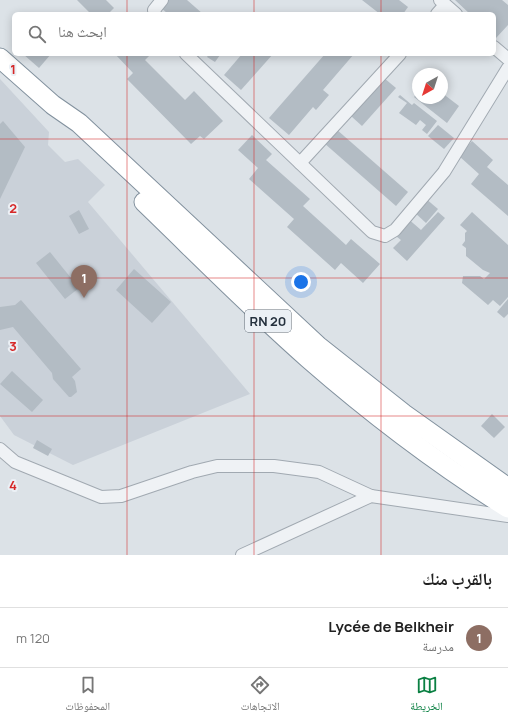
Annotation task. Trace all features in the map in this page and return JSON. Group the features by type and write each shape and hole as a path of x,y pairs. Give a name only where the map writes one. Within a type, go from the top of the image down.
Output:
{"highway":[{"name":"RN 20","path":"0,58 53,105 70,116 86,130 318,346 404,414 508,488"},
{"name":"RN 20","path":"53,105 64,124 75,135 308,358 391,427 435,460 508,508"}],"street":[{"path":"154,12 154,10 162,0"},
{"path":"438,12 443,2 454,12"},
{"path":"496,49 508,59"},
{"path":"188,56 372,232 385,236 395,230 444,172 508,68"},
{"path":"300,163 398,56"},
{"path":"0,449 15,462 101,497 121,496 192,472 217,466 274,466 319,472 371,496 508,516"},
{"path":"242,555 371,496"}],"shaded area":[{"path":"0,79 49,132 48,145 65,162 78,159 105,185 88,202 250,394 73,465 14,435 0,416"}],"building":[{"path":"77,0 106,0 114,8 110,12 89,12"},
{"path":"164,0 187,0 201,12 166,12 159,6"},
{"path":"362,0 399,0 408,7 404,12 377,12"},
{"path":"455,0 502,0 508,5 508,25 496,38 496,12 468,12"},
{"path":"25,56 49,56 39,68"},
{"path":"117,56 149,56 145,60 185,100 194,91 223,121 204,139 200,136 191,144 127,79 133,73"},
{"path":"208,56 219,56 215,62"},
{"path":"240,56 271,56 241,90 224,75"},
{"path":"323,56 352,56 323,90 329,95 316,110 313,107 289,135 269,118"},
{"path":"384,78 396,88 362,126 351,116"},
{"path":"400,95 412,105 415,104 437,121 427,134 422,130 426,125 420,120 416,125 399,113 407,103 398,97"},
{"path":"448,98 459,106 447,123 423,104 448,104"},
{"path":"3,121 25,147 0,199 0,124"},
{"path":"438,125 454,138 444,149 428,136"},
{"path":"336,129 408,192 396,206 324,143"},
{"path":"252,135 272,154 266,160 310,199 303,206 346,245 351,239 380,264 363,283 341,263 335,270 287,227 294,219 249,179 258,168 238,150"},
{"path":"472,141 493,160 487,167 508,185 508,216 471,184 479,174 459,156"},
{"path":"425,198 438,209 426,223 413,211"},
{"path":"79,210 89,229 79,234 69,216"},
{"path":"438,212 445,218 407,261 393,248 401,240 392,233 406,217 421,230"},
{"path":"472,212 508,245 508,297 500,306 493,300 488,305 462,283 463,276 480,276 484,279 490,273 483,270 466,256 466,248 462,245 465,241 465,233 467,231 460,225"},
{"path":"50,252 79,288 65,299 36,263"},
{"path":"134,269 171,302 152,323 116,290"},
{"path":"508,299 508,314 504,318 497,312"},
{"path":"21,300 81,369 72,377 75,381 77,392 71,397 69,397 53,379 52,373 13,327 0,330 0,307 15,305"},
{"path":"12,371 43,400 32,412 0,384"},
{"path":"492,414 505,427 494,438 481,426"},
{"path":"37,440 52,449 48,456 33,448"}],"place":[{"name":"Lycée de Belkheir","path":"84,298"}]}
